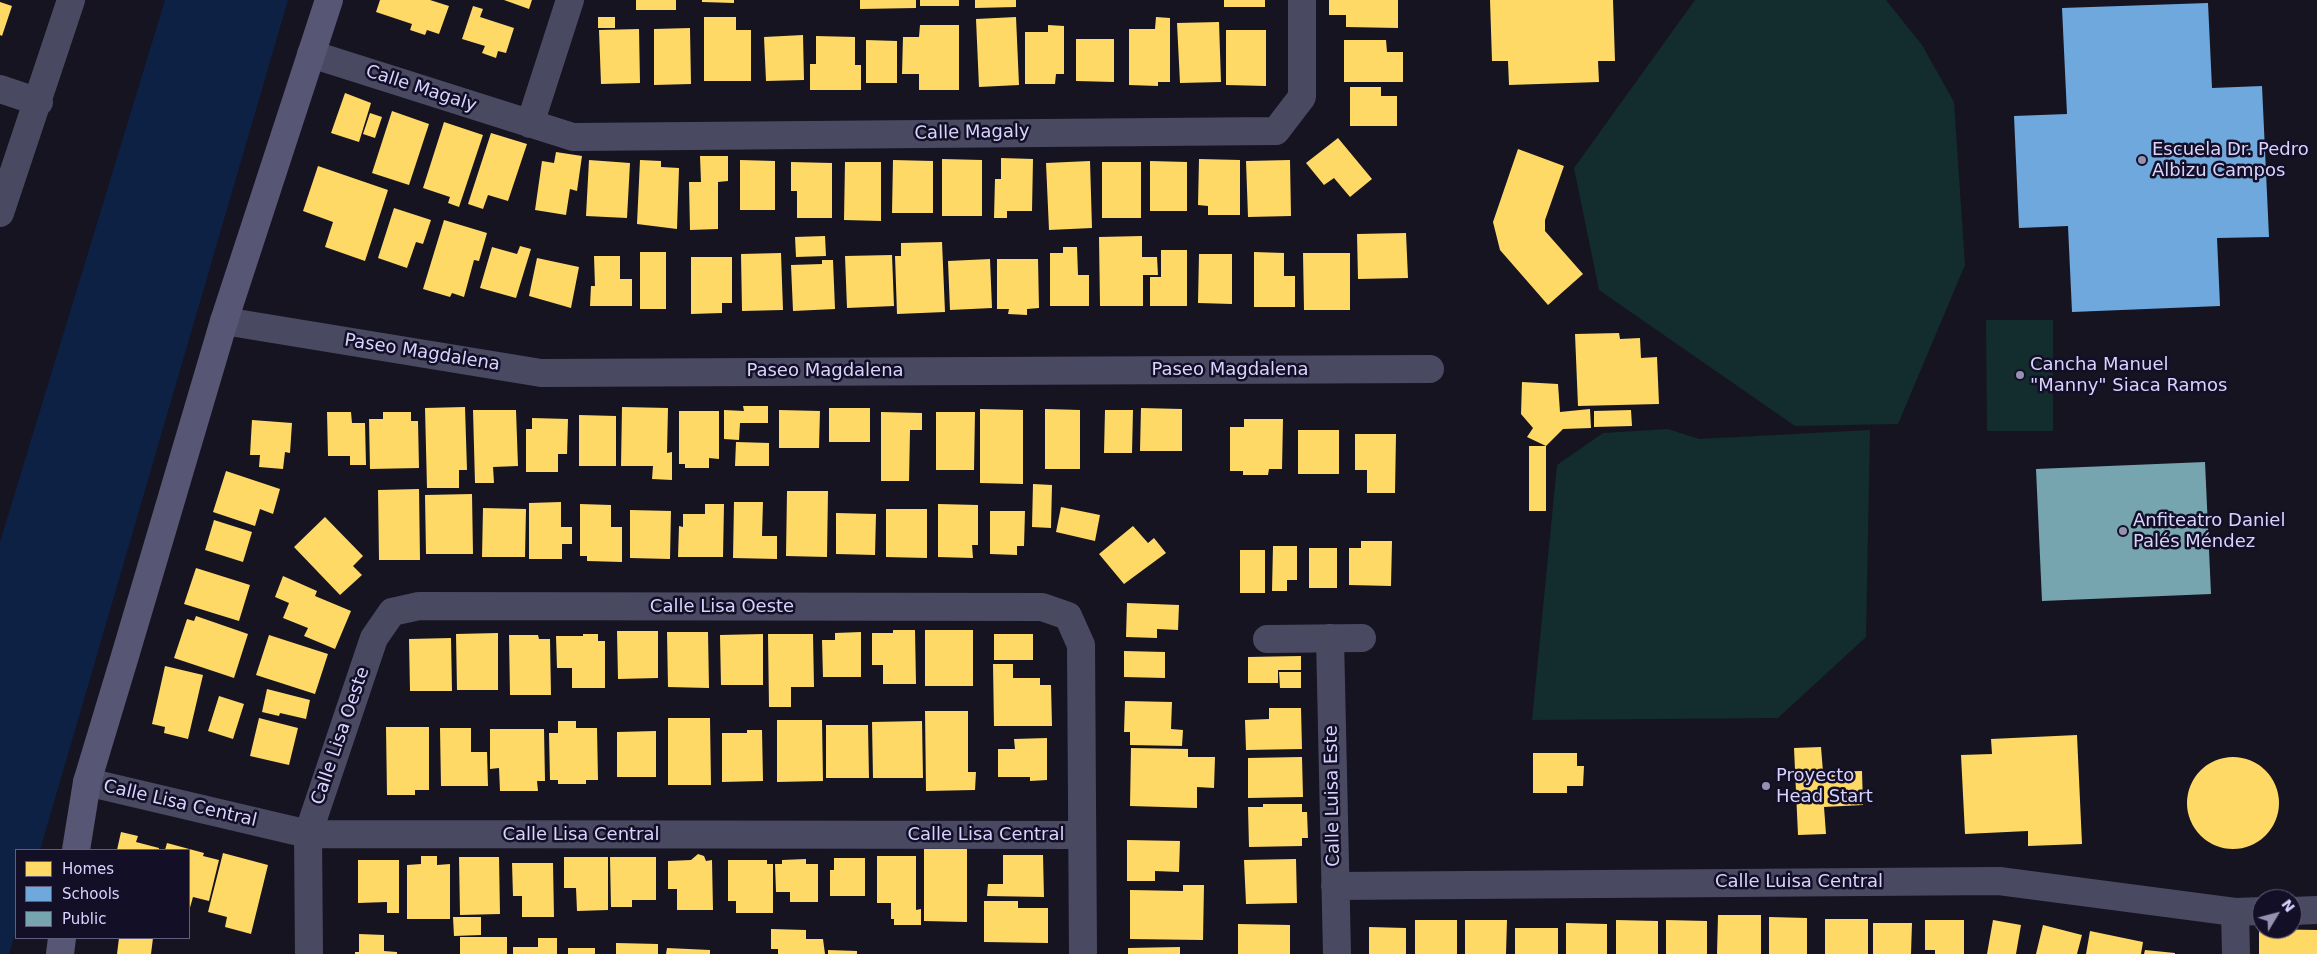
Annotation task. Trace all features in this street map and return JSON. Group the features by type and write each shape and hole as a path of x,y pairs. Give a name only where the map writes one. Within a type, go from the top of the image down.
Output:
{"street":[{"path":"0,213 71,0"},
{"path":"76,849 87,782 224,321 329,0"},
{"path":"530,124 570,0"},
{"name":"Calle Magaly","path":"311,54 573,137 1276,131 1302,97 1302,0"},
{"path":"0,89 38,102"},
{"name":"Paseo Magdalena","path":"224,321 541,373 1430,369"},
{"name":"Calle Lisa Oeste","path":"310,954 308,834 374,638 392,612 420,606 1042,607 1068,616 1081,645 1083,954"},
{"name":"Calle Luisa Este","path":"1330,638 1337,954"},
{"path":"1267,639 1362,638"},
{"name":"Calle Lisa Central","path":"87,782 308,834 1081,835"},
{"name":"Calle Luisa Central","path":"1335,886 1999,881 2235,912 2252,911"},
{"path":"2302,911 2317,910"},
{"path":"2235,912 2236,954"},
{"path":"60,954 62,939"}],"green space":[{"path":"1695,0 1886,0 1922,45 1954,102 1965,265 1898,424 1795,426 1599,290 1574,168"},
{"name":"Cancha Manuel \"Manny\" Siaca Ramos","path":"1986,320 2053,320 2053,431 1987,431"},
{"path":"1668,429 1699,439 1870,430 1866,637 1778,718 1532,720 1557,465 1603,433"}],"water":[{"path":"165,0 288,0 40,849 15,849 15,934 9,954 0,954 0,542"}],"building: Homes":[{"path":"380,0 430,0 449,6 439,34 427,30 425,35 410,30 412,24 376,12"},
{"path":"504,0 532,0 529,9"},
{"path":"636,0 676,0 676,10 636,10"},
{"path":"702,0 734,0 734,3 702,2"},
{"path":"860,0 916,0 916,8 860,9"},
{"path":"920,0 959,0 959,6 920,6"},
{"path":"975,0 1016,0 1016,7 975,8"},
{"path":"1224,0 1265,0 1265,7 1224,7"},
{"path":"1329,0 1398,0 1398,28 1346,27 1346,15 1329,15"},
{"path":"1490,0 1613,0 1615,61 1598,61 1599,82 1509,85 1508,61 1492,61"},
{"path":"0,2 12,6 2,36 0,35"},
{"path":"473,6 483,9 480,17 514,28 506,53 498,51 496,58 482,53 485,46 462,39"},
{"path":"598,17 615,17 615,28 598,28"},
{"path":"704,17 736,17 736,30 751,30 751,81 704,81"},
{"path":"1016,17 1019,85 979,87 976,19"},
{"path":"1156,17 1170,18 1170,82 1158,82 1158,86 1129,85 1129,29 1155,29"},
{"path":"1219,22 1221,82 1180,83 1177,23"},
{"path":"920,25 959,25 959,90 919,90 919,74 902,74 903,37 919,37"},
{"path":"1048,25 1064,26 1064,74 1056,74 1055,84 1025,84 1025,32 1048,32"},
{"path":"690,28 691,84 654,85 654,29"},
{"path":"639,29 640,83 601,84 599,30"},
{"path":"1226,30 1266,30 1266,86 1226,85"},
{"path":"803,35 804,80 766,81 764,37"},
{"path":"816,36 855,37 855,65 861,65 861,90 810,90 810,64 816,64"},
{"path":"1076,39 1114,39 1114,82 1076,81"},
{"path":"866,40 897,41 897,83 866,83"},
{"path":"1344,40 1386,40 1387,52 1403,52 1403,82 1344,82"},
{"path":"1350,87 1381,87 1381,96 1397,96 1397,126 1350,126"},
{"path":"345,93 371,103 359,142 331,133"},
{"path":"392,111 429,124 409,185 372,173"},
{"path":"370,113 382,117 375,138 363,134"},
{"path":"444,122 483,135 459,207 448,203 450,197 423,188"},
{"path":"491,133 527,144 508,201 488,195 483,209 468,204"},
{"path":"1338,138 1372,179 1350,197 1334,178 1324,185 1306,163"},
{"path":"1518,149 1564,166 1545,220 1545,231 1583,274 1548,305 1500,250 1493,222"},
{"path":"556,152 582,156 577,191 570,189 566,215 535,210 542,161 554,163"},
{"path":"700,156 728,156 728,181 718,182 718,229 690,230 689,182 701,182"},
{"path":"1001,158 1033,159 1032,211 1007,211 1007,218 994,218 995,179 1001,179"},
{"path":"942,159 982,160 982,216 942,216"},
{"path":"1199,159 1240,160 1240,215 1208,215 1208,206 1198,205"},
{"path":"589,160 630,163 627,218 586,216"},
{"path":"640,160 661,161 661,167 679,168 677,229 637,224"},
{"path":"740,160 775,161 775,210 740,210"},
{"path":"893,160 933,161 933,213 892,213"},
{"path":"1290,160 1291,216 1248,217 1246,161"},
{"path":"1090,161 1092,228 1049,230 1046,163"},
{"path":"1150,161 1187,162 1187,211 1150,211"},
{"path":"791,162 832,163 832,218 797,218 797,191 791,191"},
{"path":"845,162 881,162 881,221 844,220"},
{"path":"1102,162 1141,162 1141,218 1102,218"},
{"path":"318,166 388,190 365,261 325,247 333,222 303,211"},
{"path":"394,208 431,220 423,244 416,242 407,268 378,258"},
{"path":"444,220 487,233 479,261 474,260 464,297 452,293 450,297 423,289"},
{"path":"1406,233 1408,278 1358,279 1357,234"},
{"path":"825,236 826,256 796,257 795,237"},
{"path":"1142,236 1142,257 1157,257 1158,275 1143,275 1143,306 1100,306 1099,237"},
{"path":"942,242 945,312 897,314 895,256 901,256 901,243"},
{"path":"520,246 531,249 516,298 480,288 492,247 517,254"},
{"path":"1063,247 1077,247 1078,275 1089,275 1089,306 1050,306 1050,253 1063,253"},
{"path":"1161,250 1187,250 1187,306 1150,306 1150,277 1161,277"},
{"path":"640,252 666,252 666,309 640,309"},
{"path":"1254,252 1284,253 1284,276 1295,276 1295,307 1254,307"},
{"path":"781,253 783,310 742,311 741,254"},
{"path":"1303,253 1350,253 1350,310 1304,310"},
{"path":"1199,254 1232,254 1232,304 1198,303"},
{"path":"892,255 894,306 847,308 845,256"},
{"path":"594,256 620,256 620,279 632,279 632,306 590,306 591,286 595,286"},
{"path":"691,257 732,257 732,303 722,303 722,313 691,314"},
{"path":"537,258 579,267 571,308 529,296"},
{"path":"990,259 992,308 950,310 948,261"},
{"path":"997,259 1038,259 1039,308 1027,309 1027,315 1008,314 1009,309 997,309"},
{"path":"822,260 833,260 835,309 793,311 791,265 822,264"},
{"path":"1619,333 1620,339 1640,338 1641,358 1657,357 1659,404 1578,406 1575,334"},
{"path":"1522,382 1558,384 1560,412 1590,409 1591,428 1563,429 1546,446 1527,437 1533,428 1521,414"},
{"path":"743,406 768,406 768,423 740,423 739,440 724,439 724,410 744,411"},
{"path":"465,407 467,470 459,470 459,488 427,488 425,408"},
{"path":"622,407 668,408 667,453 672,452 672,480 652,479 653,466 621,466"},
{"path":"829,408 870,408 870,442 829,442"},
{"path":"1141,408 1182,409 1182,451 1140,451"},
{"path":"980,409 1023,410 1023,484 980,483"},
{"path":"1045,409 1080,410 1080,469 1045,469"},
{"path":"473,410 516,410 518,466 493,467 494,483 475,483"},
{"path":"779,410 820,411 819,448 779,448"},
{"path":"1105,410 1133,410 1132,453 1104,453"},
{"path":"1631,410 1632,426 1594,427 1594,411"},
{"path":"679,411 719,411 719,459 709,458 709,468 685,468 685,464 679,464"},
{"path":"327,412 351,412 352,423 365,423 366,465 350,465 350,456 328,456"},
{"path":"383,412 411,412 411,421 418,421 419,468 370,469 369,419 383,419"},
{"path":"881,412 922,413 922,430 910,430 909,481 881,481"},
{"path":"936,412 975,412 974,470 936,470"},
{"path":"579,415 616,416 616,466 579,466"},
{"path":"532,418 568,419 567,454 558,454 558,472 526,472 526,429 532,429"},
{"path":"1244,419 1283,419 1282,469 1269,469 1268,475 1243,475 1243,471 1230,471 1230,427 1244,427"},
{"path":"252,420 292,423 290,453 285,452 283,469 259,467 260,455 250,455"},
{"path":"1298,430 1339,430 1339,474 1298,474"},
{"path":"1355,434 1396,434 1395,493 1367,493 1367,470 1355,470"},
{"path":"736,442 769,443 769,466 735,466"},
{"path":"1529,446 1546,446 1546,511 1529,511"},
{"path":"226,471 280,489 273,514 260,509 255,526 213,512"},
{"path":"1033,484 1052,485 1051,528 1032,527"},
{"path":"419,489 420,560 379,560 378,490"},
{"path":"787,491 828,491 827,557 786,556"},
{"path":"472,494 473,554 426,554 425,495"},
{"path":"561,502 561,527 572,527 572,544 562,544 562,559 529,559 529,503"},
{"path":"734,502 763,502 762,536 777,536 777,559 733,558"},
{"path":"580,504 611,505 611,527 622,527 622,562 587,561 587,556 580,556"},
{"path":"705,504 724,504 723,557 678,557 679,526 683,527 683,514 705,514"},
{"path":"938,504 978,505 978,545 972,545 973,558 938,557"},
{"path":"1061,507 1100,515 1095,541 1056,532"},
{"path":"483,508 526,509 525,557 482,557"},
{"path":"886,509 927,509 927,558 886,557"},
{"path":"630,510 671,511 670,559 630,558"},
{"path":"990,511 1025,511 1024,546 1017,546 1017,555 990,554"},
{"path":"836,513 876,514 875,555 836,554"},
{"path":"325,517 363,556 353,566 362,575 340,595 294,547"},
{"path":"214,520 252,532 243,562 205,550"},
{"path":"1133,526 1148,543 1154,538 1166,553 1124,584 1099,554"},
{"path":"1361,541 1392,541 1391,586 1349,585 1349,548 1361,548"},
{"path":"1273,546 1297,546 1297,580 1287,580 1287,591 1272,591"},
{"path":"1309,548 1337,548 1337,588 1309,588"},
{"path":"1240,550 1265,550 1265,593 1240,593"},
{"path":"196,568 250,585 239,621 184,604"},
{"path":"283,576 317,591 315,596 351,611 335,649 304,636 308,628 283,618 289,603 275,597"},
{"path":"1127,603 1179,605 1178,630 1157,629 1157,638 1126,637"},
{"path":"196,616 248,634 234,678 174,658 187,619 194,621"},
{"path":"893,630 915,630 916,684 883,684 883,665 872,665 872,633 893,633"},
{"path":"925,630 973,630 973,686 925,686"},
{"path":"617,631 658,631 658,678 618,679"},
{"path":"667,632 708,632 709,688 668,687"},
{"path":"861,632 861,677 823,677 822,640 835,640 835,633"},
{"path":"498,633 498,690 457,690 456,634"},
{"path":"583,634 598,634 598,641 605,641 605,688 572,688 572,668 557,668 556,636 583,636"},
{"path":"763,634 763,685 721,685 720,635"},
{"path":"768,634 813,634 814,687 791,687 791,707 769,707"},
{"path":"994,634 1033,634 1033,660 994,660"},
{"path":"269,635 328,654 315,694 256,675"},
{"path":"509,635 538,635 539,639 550,639 551,695 510,695"},
{"path":"451,638 452,691 410,691 409,639"},
{"path":"1124,651 1165,652 1165,678 1124,677"},
{"path":"1301,656 1301,670 1278,670 1278,683 1248,683 1248,657"},
{"path":"993,664 1013,664 1013,678 1040,678 1040,685 1051,685 1052,726 994,726"},
{"path":"165,666 203,675 188,739 164,733 165,727 152,724"},
{"path":"1279,672 1301,672 1301,688 1280,688"},
{"path":"267,689 310,700 306,719 280,713 279,716 262,712"},
{"path":"219,696 244,704 233,739 208,731"},
{"path":"1125,701 1172,702 1171,729 1183,730 1182,746 1130,745 1130,732 1124,732"},
{"path":"1269,708 1301,708 1302,749 1246,750 1245,720 1269,719"},
{"path":"925,711 968,711 968,772 976,772 975,790 926,791"},
{"path":"259,718 298,728 289,765 250,756"},
{"path":"668,718 710,718 711,785 668,785"},
{"path":"777,720 822,720 823,781 777,782"},
{"path":"558,721 576,721 576,728 597,728 598,780 586,780 586,784 558,784 558,780 550,780 549,733 558,733"},
{"path":"922,721 923,778 873,778 872,722"},
{"path":"826,725 868,725 869,778 826,778"},
{"path":"386,727 429,727 429,790 415,790 415,795 387,795"},
{"path":"440,728 471,728 471,752 487,752 488,786 441,786"},
{"path":"490,729 544,729 545,781 537,781 538,791 500,791 499,768 490,769"},
{"path":"747,730 762,730 763,781 722,782 722,733 747,733"},
{"path":"656,731 656,777 617,777 617,732"},
{"path":"2077,735 2082,844 2028,846 2028,831 1965,834 1961,755 1992,754 1991,739"},
{"path":"1047,738 1047,780 1030,781 1030,777 998,777 998,749 1015,749 1014,739"},
{"path":"1821,747 1823,772 1862,771 1863,805 1824,807 1826,834 1798,835 1794,748"},
{"path":"1131,748 1188,749 1188,757 1215,757 1214,788 1197,787 1197,808 1130,806"},
{"path":"1533,753 1577,753 1577,766 1584,766 1583,786 1567,786 1567,793 1533,793"},
{"path":"1302,757 1303,797 1248,798 1248,758"},
{"path":"2233,757 2250,761 2265,771 2275,786 2279,803 2275,820 2265,835 2250,845 2233,849 2216,845 2201,835 2191,820 2187,803 2191,786 2201,771 2216,761"},
{"path":"1263,804 1302,804 1302,812 1307,812 1308,838 1302,838 1302,846 1249,847 1248,807 1263,807"},
{"path":"121,832 138,836 136,842 159,848 159,849 117,849"},
{"path":"1127,840 1180,841 1179,872 1155,871 1155,881 1127,881"},
{"path":"167,843 189,849 165,849"},
{"path":"190,849 204,853 203,856 219,860 209,901 193,897 190,908"},
{"path":"924,849 967,849 967,922 924,921"},
{"path":"223,853 268,865 251,934 225,927 227,917 208,912"},
{"path":"698,854 704,856 706,861 712,860 713,910 677,910 677,889 668,889 668,861 691,860"},
{"path":"1003,855 1043,855 1044,897 987,896 988,884 1003,884"},
{"path":"421,856 437,856 437,865 450,864 450,919 407,919 407,865 421,864"},
{"path":"877,856 916,856 916,910 921,909 921,925 894,925 894,919 891,919 891,903 877,903"},
{"path":"459,857 499,857 500,914 460,915"},
{"path":"564,857 608,857 608,910 577,911 576,888 564,888"},
{"path":"610,857 656,857 656,900 632,900 632,907 611,907"},
{"path":"834,858 865,858 865,896 830,896 830,870 834,870"},
{"path":"806,859 806,864 818,864 818,902 790,902 790,892 776,892 775,864 782,864 782,860"},
{"path":"1296,859 1297,903 1246,904 1244,860"},
{"path":"358,860 399,860 399,913 387,913 387,902 358,903"},
{"path":"728,860 767,860 767,864 773,864 773,913 736,913 736,901 728,901"},
{"path":"512,863 553,863 554,917 522,917 522,896 513,896"},
{"path":"1183,885 1204,885 1203,940 1130,939 1130,890 1183,891"},
{"path":"984,901 1018,901 1018,908 1048,908 1048,943 984,942"},
{"path":"1718,915 1761,915 1761,954 1717,954"},
{"path":"453,917 481,917 481,935 454,936"},
{"path":"1769,917 1807,918 1807,954 1769,954"},
{"path":"1825,919 1868,919 1868,954 1825,954"},
{"path":"1415,920 1457,920 1457,954 1415,954"},
{"path":"1465,920 1507,920 1506,954 1465,954"},
{"path":"1616,920 1658,921 1658,954 1616,954"},
{"path":"1666,920 1707,921 1707,954 1666,954"},
{"path":"1925,920 1964,920 1964,954 1935,954 1935,950 1925,950"},
{"path":"1993,920 2021,925 2016,954 1987,954"},
{"path":"1566,923 1607,924 1607,954 1566,954"},
{"path":"1873,923 1912,923 1911,954 1873,954"},
{"path":"1238,924 1290,925 1290,954 1238,954"},
{"path":"2043,925 2082,935 2077,954 2036,954"},
{"path":"1369,927 1406,928 1406,954 1369,954"},
{"path":"1515,928 1558,928 1558,954 1515,954"},
{"path":"771,929 806,930 806,939 823,939 825,954 778,954 778,949 771,949"},
{"path":"2302,930 2317,930 2317,954 2259,954 2259,939 2302,939"},
{"path":"2090,931 2143,942 2141,954 2086,954"},
{"path":"359,934 384,935 384,951 397,952 397,954 355,954 355,952 359,952"},
{"path":"460,937 507,937 507,954 460,954"},
{"path":"538,938 557,938 557,954 513,954 513,947 538,947"},
{"path":"119,939 153,939 151,954 117,954"},
{"path":"616,943 658,944 658,954 616,954"},
{"path":"1180,947 1180,954 1128,954 1128,948"},
{"path":"568,948 595,948 595,954 568,954"},
{"path":"667,948 710,950 710,954 666,954"},
{"path":"828,950 857,951 857,954 828,954"},
{"path":"2145,950 2175,953 2175,954 2144,954"}],"building: Schools":[{"path":"2208,3 2212,88 2262,86 2269,237 2217,238 2220,306 2072,312 2068,226 2019,228 2014,116 2067,114 2062,8"}],"building: Public":[{"name":"Anfiteatro Daniel Palés Méndez","path":"2205,462 2211,594 2042,601 2036,469"}],"place":[{"name":"Escuela Dr. Pedro Albizu Campos","path":"2142,160"},
{"name":"Cancha Manuel \"Manny\" Siaca Ramos","path":"2020,375"},
{"name":"Anfiteatro Daniel Palés Méndez","path":"2123,531"},
{"name":"Proyecto Head Start","path":"1766,786"}]}
